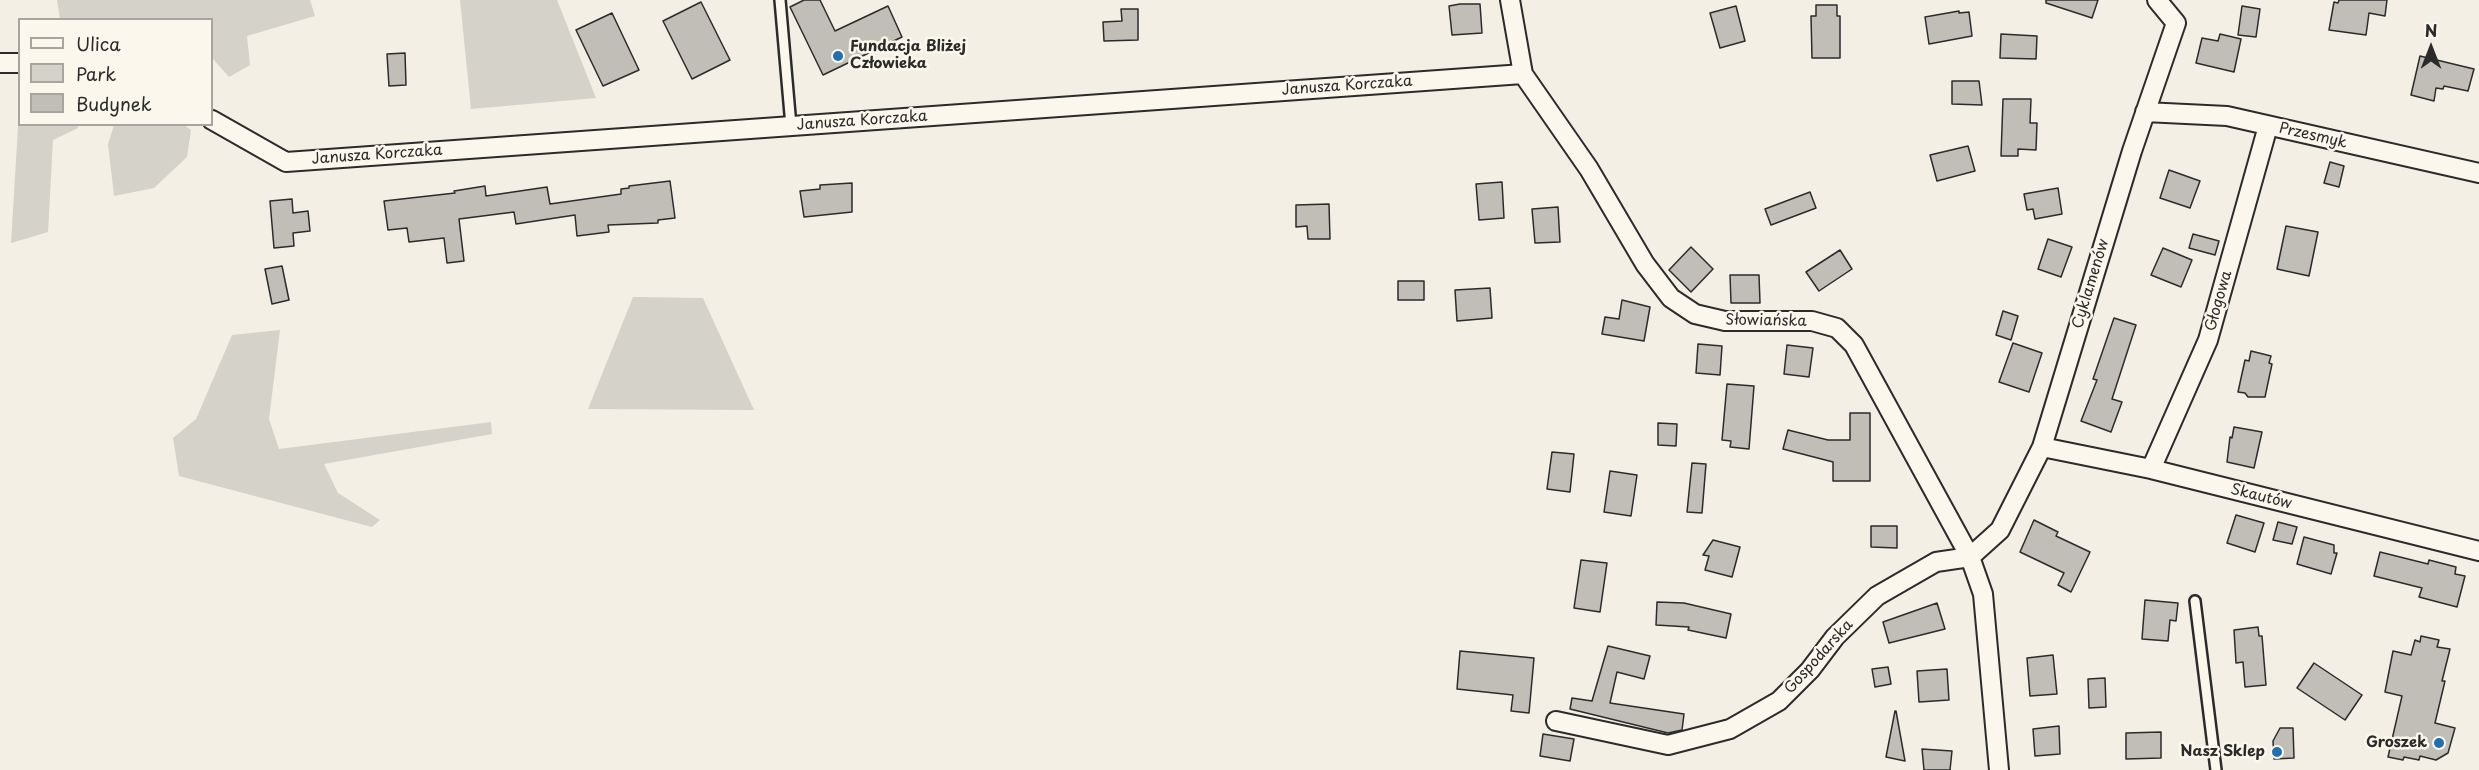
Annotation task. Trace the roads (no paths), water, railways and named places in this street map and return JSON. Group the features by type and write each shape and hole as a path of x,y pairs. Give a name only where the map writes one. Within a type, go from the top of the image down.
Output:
{"street":[{"name":"Słowiańska","path":"1510,0 1523,74 1589,169 1645,264 1671,298 1695,314 1725,321 1812,321 1837,328 1854,345 1970,557 1983,594 1999,770"},
{"name":"Cyklamenów","path":"1970,557 2000,530 2042,447 2145,111 2176,23 2157,0"},
{"path":"0,63 18,63"},
{"name":"Janusza Korczaka","path":"213,121 286,162 1523,74"},
{"name":"Przesmyk","path":"2145,111 2227,116 2479,173"},
{"name":"Głogowa","path":"2151,469 2208,340 2268,126"},
{"name":"Skautów","path":"2042,447 2151,469 2479,551"},
{"name":"Gospodarska","path":"1556,722 1668,745 1730,729 1779,701 1810,670 1835,637 1877,596 1936,562 1970,557"}],"lane":[{"path":"780,0 791,126"},
{"path":"2194,601 2216,770"}],"place":[{"name":"Fundacja Bliżej Człowieka","path":"838,56"},
{"name":"Groszek","path":"2439,743"},
{"name":"Nasz Sklep","path":"2277,752"}]}
